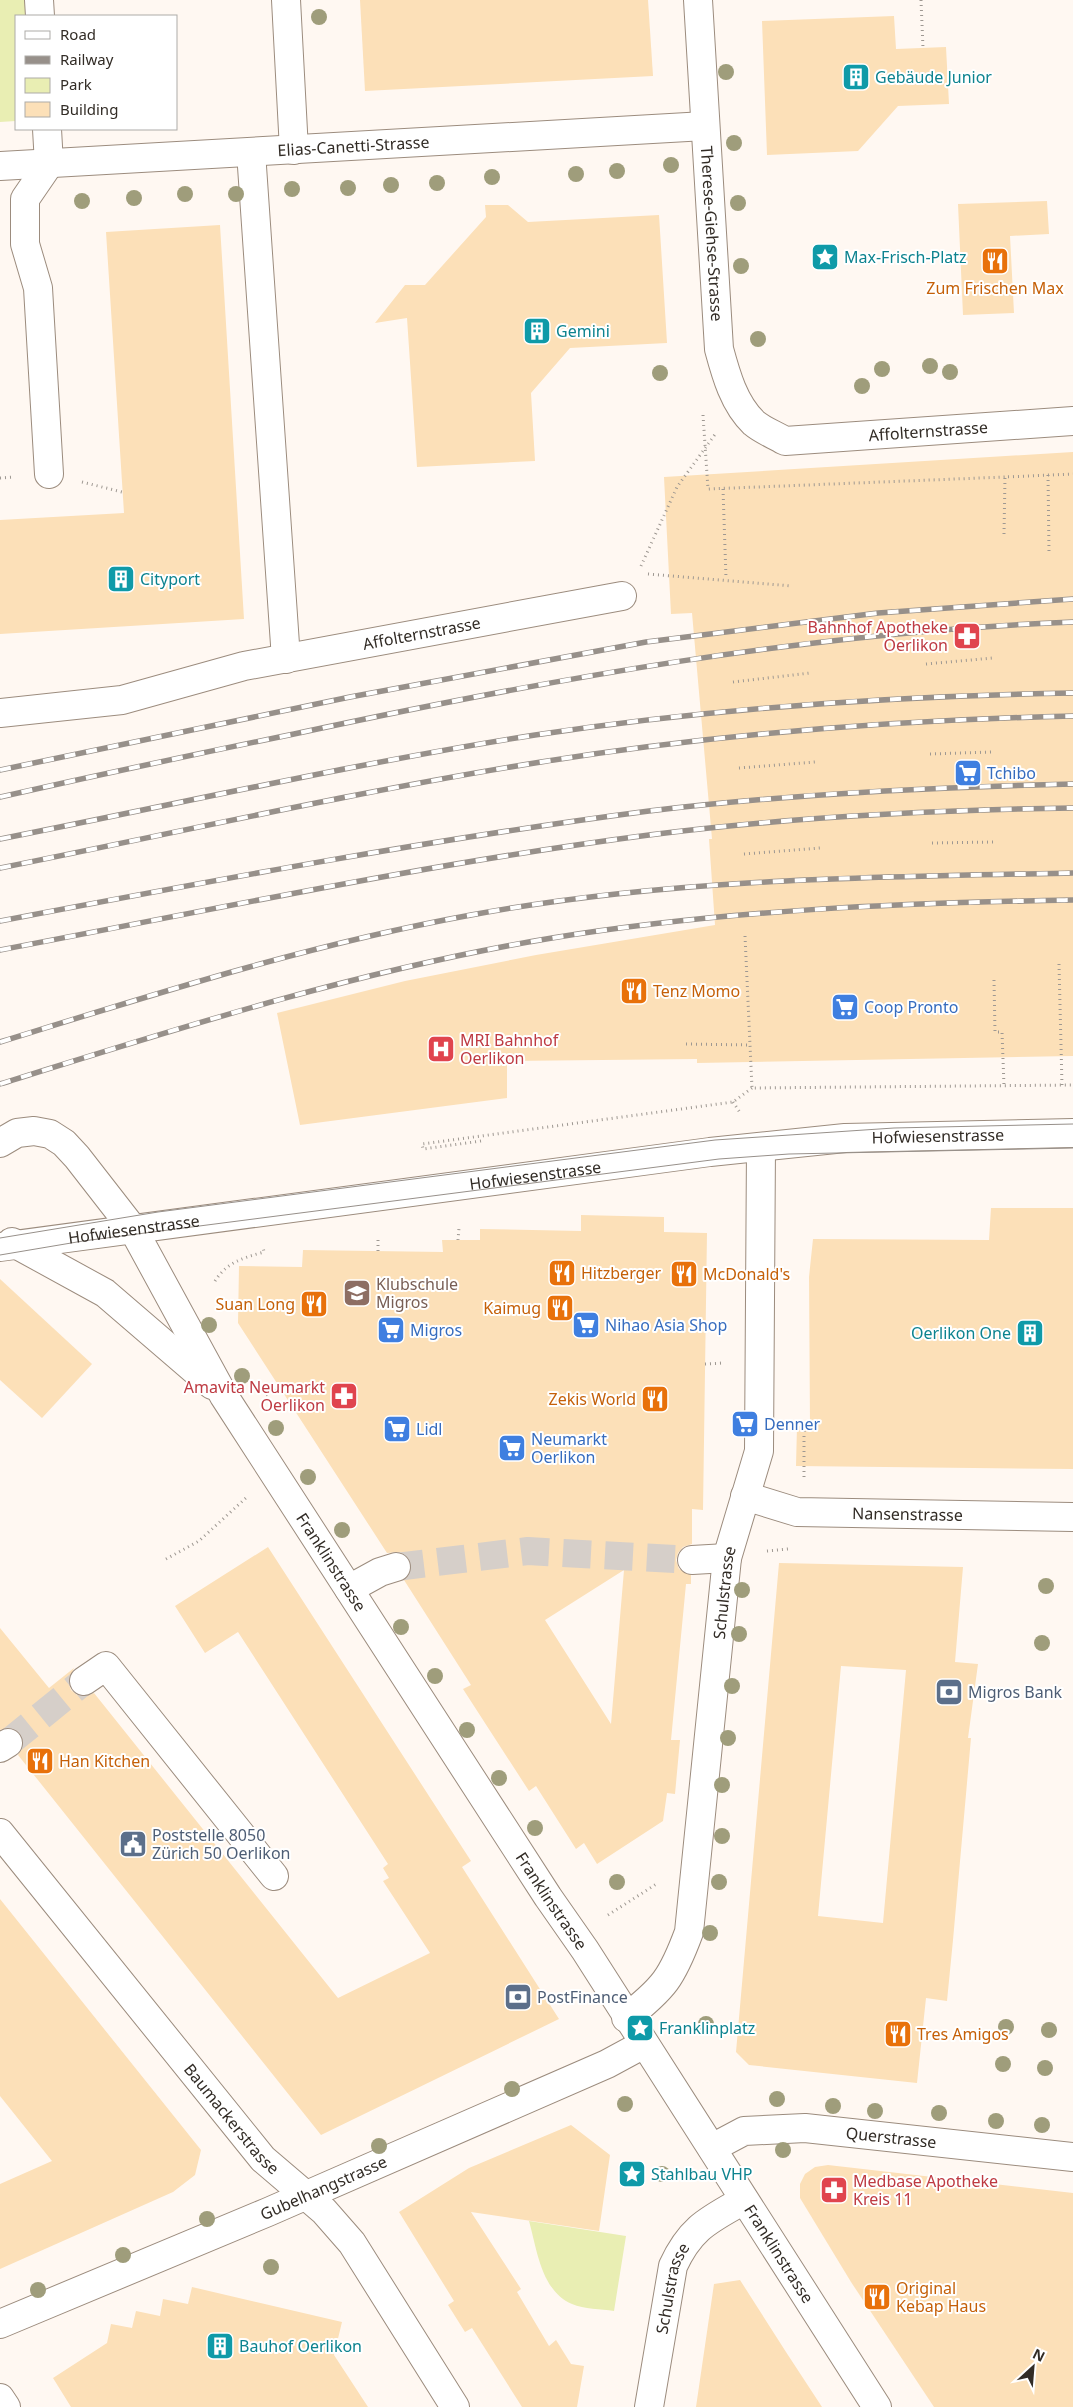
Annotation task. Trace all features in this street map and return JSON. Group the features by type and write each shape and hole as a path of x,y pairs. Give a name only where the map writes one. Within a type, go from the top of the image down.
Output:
{"street":[{"path":"39,0 40,15"},
{"path":"286,0 294,150"},
{"name":"Therese-Giehse-Strasse","path":"698,0 719,349 727,377 741,407 755,424 785,440"},
{"name":"Elias-Canetti-Strasse","path":"0,166 705,126"},
{"path":"47,130 49,164 25,199 25,244 38,288 49,474"},
{"path":"252,152 286,659"},
{"name":"Affolternstrasse","path":"785,440 1073,421"},
{"name":"Affolternstrasse","path":"0,713 122,700 244,666 622,596"},
{"name":"Franklinstrasse","path":"0,1143 17,1133 34,1131 50,1134 76,1156 133,1229 224,1396 548,1897 585,1950 626,2018 712,2148 877,2407"},
{"name":"Hofwiesenstrasse","path":"5,1241 133,1229 710,1152 845,1138 1073,1133"},
{"name":"Schulstrasse","path":"626,2018 657,1993 676,1968 689,1932 728,1558 758,1451 769,1146"},
{"name":"Franklinstrasse","path":"5,1241 105,1293 224,1396"},
{"name":"Nansenstrasse","path":"745,1496 797,1512 1072,1517"},
{"path":"692,1560 728,1558"},
{"path":"349,1590 380,1572 396,1567"},
{"path":"84,1681 106,1666 274,1876"},
{"name":"Baumackerstrasse","path":"0,1833 263,2159 324,2211 352,2243 455,2407"},
{"name":"Gubelhangstrasse","path":"0,2324 305,2195 607,2064 644,2044"},
{"name":"Querstrasse","path":"712,2148 744,2131 805,2128 1073,2157"},
{"name":"Schulstrasse","path":"649,2407 673,2266 683,2245 698,2229 744,2200"},
{"path":"0,2398 6,2407"}],"path":[{"path":"921,0 923,48"},
{"path":"741,407 705,446 677,487 638,573 792,586"},
{"path":"1048,474 1049,552"},
{"path":"1004,534 1005,476 1073,474"},
{"path":"723,488 726,578"},
{"path":"926,664 993,658"},
{"path":"733,682 810,674"},
{"path":"930,754 992,752"},
{"path":"739,768 815,762"},
{"path":"932,844 995,842"},
{"path":"744,854 820,848"},
{"path":"745,936 752,1088"},
{"path":"1059,964 1062,1086"},
{"path":"994,980 995,1032 1002,1032 1004,1086"},
{"path":"686,1044 751,1045"},
{"path":"480,1141 423,1149 422,1144 733,1102 752,1088 1073,1086"},
{"path":"458,1240 459,1228"},
{"path":"378,1238 378,1251"},
{"path":"215,1281 223,1269 236,1260 264,1252"},
{"path":"705,1364 723,1363"},
{"path":"266,1395 280,1387"},
{"path":"804,1426 804,1481"},
{"path":"166,1559 200,1541 250,1494"},
{"path":"760,1553 798,1549"},
{"path":"608,1915 663,1879"}],"green space":[{"path":"0,0 33,0 34,15 15,15 15,121 0,122"},
{"path":"529,2221 626,2236 614,2311 577,2306 562,2298 553,2289 542,2268"}],"building":[{"path":"360,0 648,0 653,76 365,91"},
{"name":"Gebäude Junior","path":"894,16 896,49 946,47 949,104 898,106 858,151 767,155 762,21"},
{"path":"1047,201 1049,234 1010,236 1014,313 963,315 958,204"},
{"name":"Gemini","path":"485,205 508,205 528,222 659,215 667,343 570,348 531,393 535,461 417,467 407,318 375,323 405,285 425,285 486,217"},
{"path":"220,225 244,619 0,634 0,520 124,513 106,232"},
{"path":"1073,452 1073,1056 697,1063 697,1059 507,1061 507,1098 300,1125 277,1013 405,981 536,955 715,925 709,839 712,839 692,613 671,614 664,477"},
{"path":"991,1208 1073,1208 1073,1469 796,1466 797,1426 810,1426 809,1277 813,1239 989,1240"},
{"name":"Neumarkt Oerlikon","path":"581,1215 664,1217 664,1232 707,1233 703,1510 692,1509 692,1544 683,1547 678,1553 676,1560 679,1569 691,1575 691,1584 686,1584 671,1740 680,1740 675,1794 667,1793 663,1821 597,1864 584,1843 576,1849 536,1786 529,1791 463,1689 471,1685 404,1580 411,1571 411,1562 406,1555 400,1552 387,1553 238,1323 239,1266 302,1267 303,1250 443,1252 442,1240 480,1240 480,1229 581,1231","holes":["624,1570 611,1724 545,1620"]},
{"path":"0,1279 92,1364 42,1418 0,1380"},
{"path":"268,1547 471,1861 462,1867 559,2019 321,2135 18,1755 24,1743 21,1734 16,1729 8,1727 0,1730 0,1628 49,1688 74,1668 68,1682 71,1690 77,1695 85,1697 94,1693 338,1998 430,1953 383,1881 389,1878 383,1868 388,1864 238,1632 205,1653 175,1606"},
{"path":"779,1563 963,1567 955,1662 978,1664 968,1738 971,1738 947,2001 926,1998 917,2083 749,2065 736,2052","holes":["841,1666 906,1670 883,1923 818,1916"]},
{"path":"0,1899 201,2150 195,2175 173,2192 0,2269 0,2184 52,2161 0,2096"},
{"path":"571,2125 610,2155 599,2231 471,2212 521,2289 517,2292 549,2346 556,2340 571,2364 584,2366 577,2407 522,2407 472,2328 465,2332 448,2305 454,2301 399,2212 469,2168"},
{"path":"828,2165 1073,2193 1073,2407 934,2407 851,2282 800,2198 800,2184 805,2174 815,2167"},
{"path":"740,2280 822,2407 696,2407 714,2284"},
{"name":"Bauhof Oerlikon","path":"192,2287 342,2322 334,2355 368,2407 71,2407 53,2378 107,2343 111,2324 132,2328 136,2311 160,2316 163,2299 188,2304"}],"tunnel":[{"path":"396,1567 528,1551 692,1560"},
{"path":"8,1743 84,1681"}],"tram line":[{"path":"0,1238 158,1212 715,1140 894,1128 1073,1124"},
{"path":"0,1255 83,1241 719,1159 789,1154 1073,1148"}],"railway":[{"path":"0,770 350,697 646,642 878,613 1073,599"},
{"path":"0,797 390,714 584,677 681,661 778,647 876,636 975,627 1073,622"},
{"path":"0,839 267,784 535,735 669,717 803,705 938,697 1073,693"},
{"path":"0,868 270,812 473,773 607,752 806,730 940,721 1073,716"},
{"path":"0,921 405,847 649,811 861,792 1073,784"},
{"path":"0,950 405,873 567,846 649,835 808,819 1073,808"},
{"path":"0,1042 175,988 293,955 411,927 546,903 621,893 771,882 847,878 1073,873"},
{"path":"0,1084 274,1001 412,966 552,938 617,928 747,914 943,903 1073,900"}],"place":[{"name":"Gebäude Junior","path":"856,77"},
{"name":"Max-Frisch-Platz","path":"825,257"},
{"name":"Zum Frischen Max","path":"995,261"},
{"name":"Gemini","path":"537,331"},
{"name":"Cityport","path":"121,579"},
{"name":"Bahnhof Apotheke Oerlikon","path":"967,636"},
{"name":"Tchibo","path":"968,773"},
{"name":"Tenz Momo","path":"634,991"},
{"name":"Coop Pronto","path":"845,1007"},
{"name":"MRI Bahnhof Oerlikon","path":"441,1049"},
{"name":"Hitzberger","path":"562,1273"},
{"name":"McDonald's","path":"684,1274"},
{"name":"Klubschule Migros","path":"357,1293"},
{"name":"Suan Long","path":"314,1304"},
{"name":"Kaimug","path":"560,1308"},
{"name":"Nihao Asia Shop","path":"586,1325"},
{"name":"Migros","path":"391,1330"},
{"name":"Oerlikon One","path":"1030,1333"},
{"name":"Amavita Neumarkt Oerlikon","path":"344,1396"},
{"name":"Zekis World","path":"655,1399"},
{"name":"Denner","path":"745,1424"},
{"name":"Lidl","path":"397,1429"},
{"name":"Neumarkt Oerlikon","path":"512,1448"},
{"name":"Migros Bank","path":"949,1692"},
{"name":"Han Kitchen","path":"40,1761"},
{"name":"Poststelle 8050 Zürich 50 Oerlikon","path":"133,1844"},
{"name":"PostFinance","path":"518,1997"},
{"name":"Franklinplatz","path":"640,2028"},
{"name":"Tres Amigos","path":"898,2034"},
{"name":"Stahlbau VHP","path":"632,2174"},
{"name":"Medbase Apotheke Kreis 11","path":"834,2190"},
{"name":"Original Kebap Haus","path":"877,2297"},
{"name":"Bauhof Oerlikon","path":"220,2346"}]}
